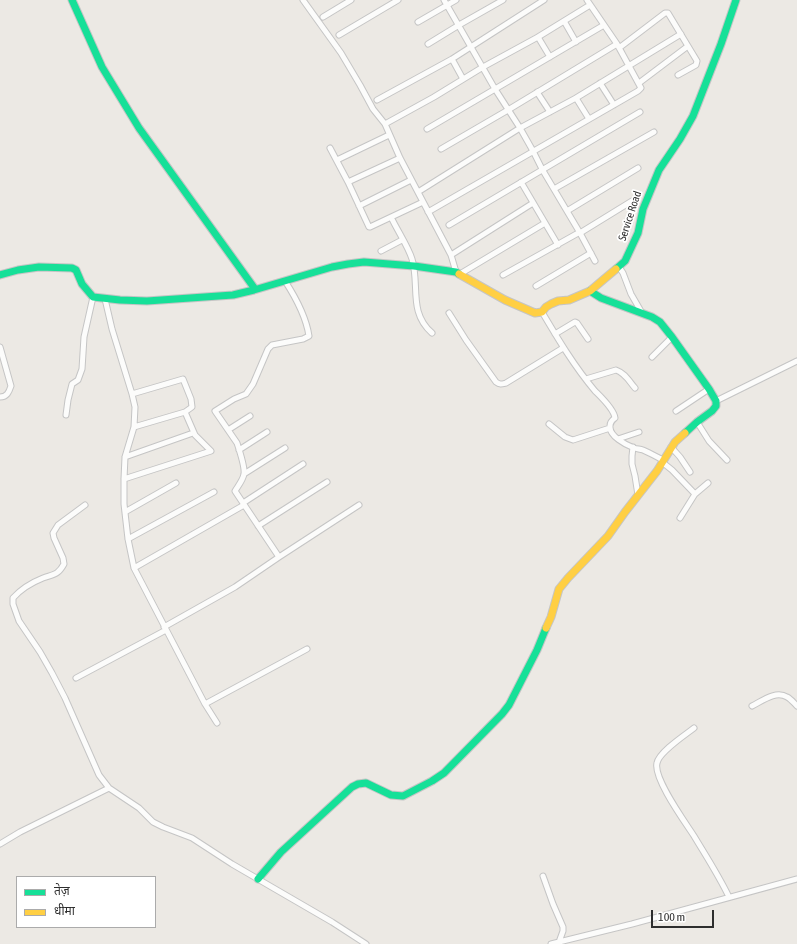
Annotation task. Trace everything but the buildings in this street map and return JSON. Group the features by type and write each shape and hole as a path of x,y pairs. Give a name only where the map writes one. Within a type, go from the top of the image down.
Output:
{"street":[{"path":"72,0 102,67 139,128 255,289"},
{"path":"303,0 341,53 373,109 385,124 411,180 451,255 458,273"},
{"path":"323,17 351,0"},
{"path":"339,35 398,0"},
{"path":"444,0 495,89 534,151 542,169 595,261"},
{"path":"418,22 456,0"},
{"path":"428,44 503,0"},
{"path":"377,100 452,59 544,0"},
{"path":"428,212 641,88 618,46 587,0"},
{"name":"Service Road","path":"542,312 551,304 569,300 590,291 624,261 638,233 643,209 659,170 680,139 693,116 721,44 736,0"},
{"path":"385,124 538,37 590,5"},
{"path":"440,149 618,46 665,13 670,15 698,62 696,65 678,75"},
{"path":"564,21 576,42"},
{"path":"427,129 604,25"},
{"path":"418,192 520,128 576,98 681,34"},
{"path":"538,37 550,57"},
{"path":"639,82 688,46"},
{"path":"452,59 463,79"},
{"path":"600,83 614,104"},
{"path":"537,92 550,112"},
{"path":"576,98 588,119"},
{"path":"449,225 640,112"},
{"path":"554,189 654,132"},
{"path":"337,160 389,135"},
{"path":"330,148 370,227 423,202"},
{"path":"348,182 400,158"},
{"path":"567,211 638,168"},
{"path":"359,206 411,180"},
{"path":"521,182 558,244"},
{"path":"503,275 580,233 632,201"},
{"path":"451,255 533,202"},
{"path":"391,217 412,258 418,312 422,322 432,333"},
{"path":"458,273 545,223"},
{"path":"381,251 402,240"},
{"path":"536,286 590,253"},
{"path":"0,275 38,267 72,268 76,270 82,284 93,297 105,299 165,300 237,294 285,281 321,268 356,262 414,266 458,273 505,300 535,313 542,312 570,359 613,412 615,418 610,423 610,428 618,439 633,447 643,450 662,461 694,494"},
{"path":"619,266 631,294 642,313"},
{"path":"244,474 236,443 215,411 234,399 246,394 253,384 268,349 272,345 303,339 309,336 302,310 285,281"},
{"path":"258,879 281,852 352,787 358,784 366,783 391,795 403,796 444,773 470,748 509,705 537,650 551,617 559,589 608,536 657,471 675,442 716,406 716,401 709,389 660,322 652,317 601,298 590,291"},
{"path":"66,415 72,384 78,380 82,369 84,336 93,297"},
{"path":"105,299 112,329 135,407 134,426 125,457 124,479 124,504 128,539 134,568 205,704 217,722"},
{"path":"449,313 466,340 498,384 506,383 563,348"},
{"path":"555,334 575,322 588,339"},
{"path":"652,357 672,337"},
{"path":"0,347 11,386 9,392 3,397 0,397"},
{"path":"716,401 797,361"},
{"path":"586,379 616,370 624,375 635,388"},
{"path":"132,394 184,379 191,399 192,407 185,412 134,426"},
{"path":"676,411 709,389"},
{"path":"124,479 211,451 193,433 185,412"},
{"path":"228,430 250,416"},
{"path":"697,422 709,441 727,460"},
{"path":"549,424 565,437 573,440 610,428"},
{"path":"239,450 267,432"},
{"path":"618,439 639,432"},
{"path":"125,457 193,433"},
{"path":"633,447 632,464 638,495"},
{"path":"671,447 690,472"},
{"path":"279,557 235,491 244,474 285,448"},
{"path":"134,568 244,504 303,464"},
{"path":"258,526 327,482"},
{"path":"125,512 176,483"},
{"path":"680,518 694,494 708,483"},
{"path":"128,539 214,492"},
{"path":"85,505 58,525 53,533 63,558 64,564 61,571 22,589 13,598 13,604 19,621 40,652 65,698 99,775 109,788 139,808 153,822 192,838 366,944"},
{"path":"76,678 165,628 235,586 359,505"},
{"path":"205,704 307,649"},
{"path":"752,706 772,695 787,697 797,706"},
{"path":"694,728 659,758 657,762 657,770 670,797 721,881 729,897"},
{"path":"0,844 20,832 109,788"},
{"path":"543,876 553,904 564,928 559,942"},
{"path":"551,944 587,936 797,879"}],"traffic: fast":[{"path":"72,0 102,67 139,128 255,289"},
{"path":"616,269 625,261 638,233 643,209 659,170 680,139 693,116 721,44 736,0"},
{"path":"0,275 18,270 39,267 72,268 76,270 82,284 93,297 147,301 233,295 332,267 364,262 414,266 456,272 459,274"},
{"path":"590,291 601,298 652,317 660,322 709,389 716,401 716,406 685,433"},
{"path":"258,879 281,852 352,787 358,784 366,783 391,795 403,796 444,773 509,705 537,650 546,628"}],"traffic: slow":[{"path":"459,274 505,300 535,313 542,312 546,307 558,301 569,300 590,291 616,269"},
{"path":"546,628 551,617 559,589 608,536 657,471 675,442 685,433"}]}
